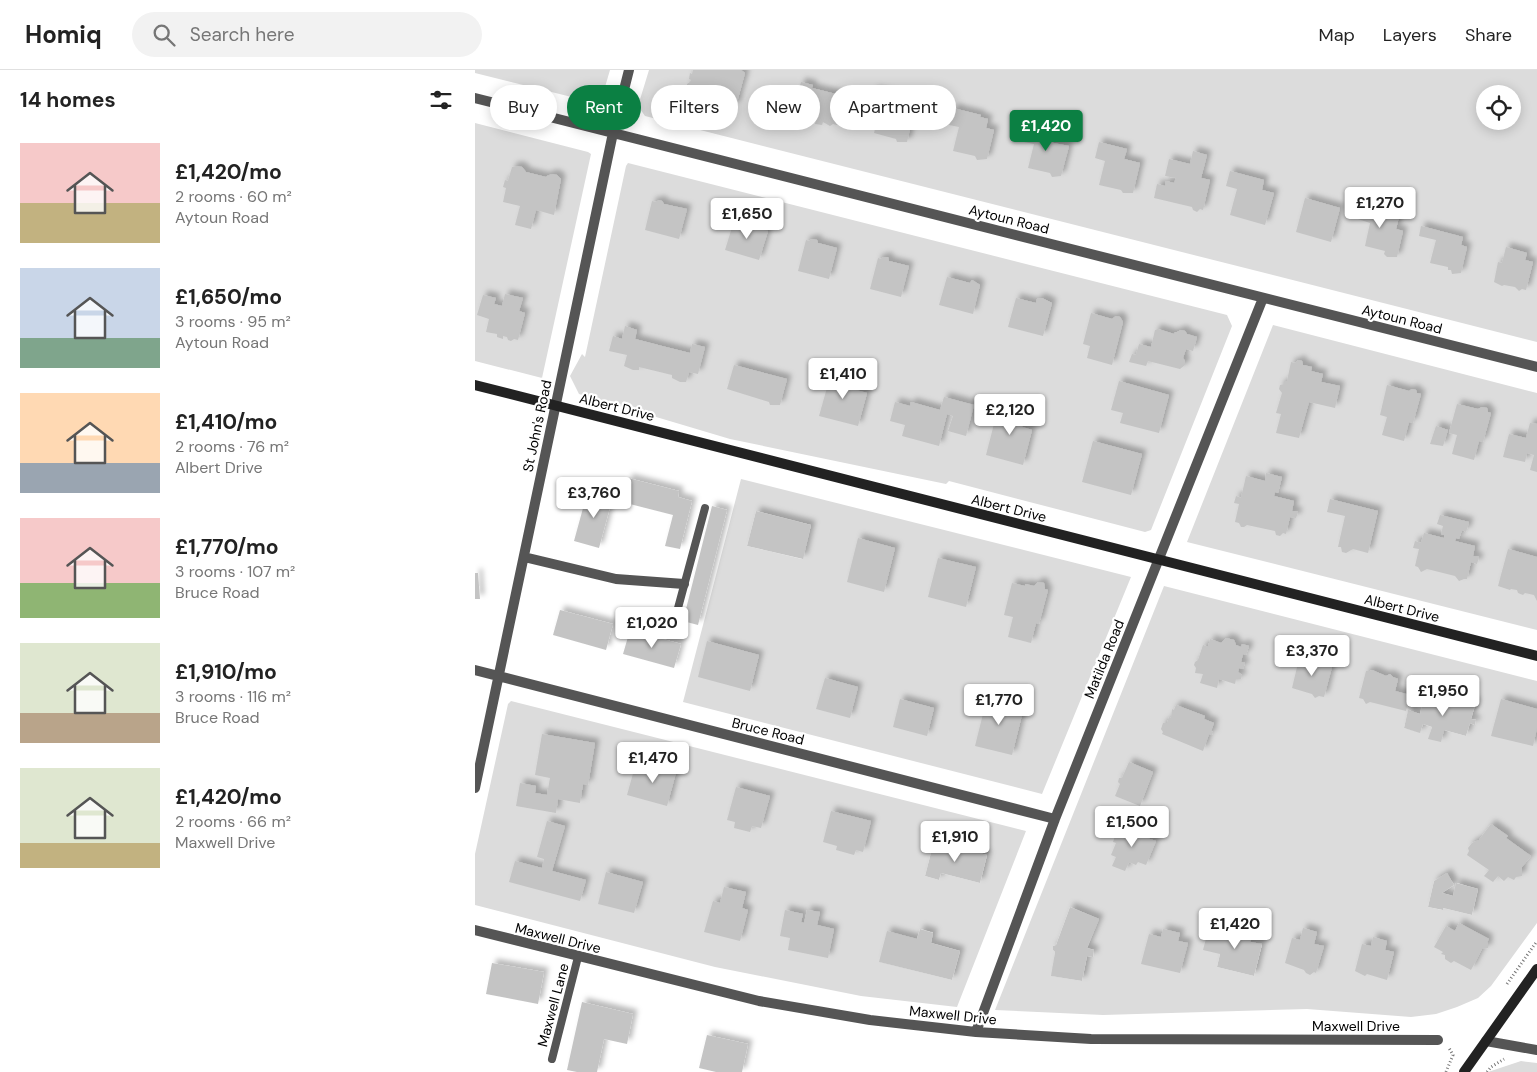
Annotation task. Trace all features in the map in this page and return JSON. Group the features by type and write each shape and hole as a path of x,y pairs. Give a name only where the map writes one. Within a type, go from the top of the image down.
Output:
{"street":[{"name":"St John's Road","path":"475,788 613,133 629,70"},
{"name":"Aytoun Road","path":"475,98 1537,367"},
{"name":"Matilda Road","path":"976,1032 1055,819 1263,298"},
{"name":"Albert Drive","path":"475,385 1537,656"},
{"path":"524,557 616,579 684,584"},
{"name":"Bruce Road","path":"475,670 1055,819"},
{"name":"Maxwell Drive","path":"475,930 759,1001 870,1020 976,1032 1091,1039 1438,1040"},
{"path":"1464,1072 1537,969"},
{"path":"1486,1042 1537,1050"}],"lane":[{"path":"678,608 705,508"},
{"name":"Maxwell Lane","path":"552,1059 578,957"}],"path":[{"path":"1438,1040 1448,1047 1453,1055 1446,1072"}],"shaded area":[{"path":"475,70 610,70 606,85 567,85 567,96 557,93 557,85 523,85 475,73"},
{"path":"649,70 1537,70 1537,342 700,130 738,130 738,85 651,85 651,118 645,116 641,110 641,96"},
{"path":"475,123 490,127 490,130 502,130 591,154 542,378 475,361"},
{"path":"628,163 1227,315 1232,326 1151,530 1145,532 949,481 946,484 730,439 579,394 570,376 582,354 585,357"},
{"path":"1273,325 1537,393 1537,630 1187,542"},
{"path":"741,479 1131,577 1042,794 683,702","holes":["756,511 811,525 802,559 747,546"]},
{"path":"1164,586 1537,681 1537,923 1491,986 1478,998 1436,1014 1411,1017 1307,1009 1103,1015 995,1010","holes":["1455,693 1464,695 1464,699 1476,702 1471,719 1476,720 1475,725 1470,723 1466,736 1444,730 1429,738 1432,727 1423,724 1420,732 1404,728 1408,711 1420,714 1422,706 1427,707 1431,694 1450,701 1451,695 1454,696","1447,874 1454,885 1442,893 1453,896 1457,883 1478,889 1472,915 1443,908 1442,910 1428,907 1434,881","1070,907 1098,919 1087,948 1094,950 1093,957 1087,956 1082,981 1052,976 1055,952 1053,946 1056,945","1239,923 1254,927 1250,942 1262,945 1254,976 1217,967 1220,954 1208,931 1235,938"]},
{"path":"511,701 1026,831 957,1007 861,996 715,967 475,905 475,854 508,704","holes":["934,841 987,855 980,883 941,873 939,880 925,876","920,929 933,932 931,943 960,951 952,980 880,962 917,939"]},
{"path":"1521,1061 1537,1063 1537,1072 1488,1072"}],"building":[{"path":"693,70 741,70 745,73 738,99 738,85 687,85 691,80 689,79 690,73 692,74"},
{"path":"801,82 813,85 800,85"},
{"path":"820,90 830,92 830,126 823,122 822,125 820,125"},
{"path":"956,109 981,115 980,117 988,119 986,128 994,130 987,159 977,160 975,156 953,151 959,127 956,126"},
{"path":"1028,125 1055,132 1053,143 1069,146 1061,176 1052,177 1050,173 1028,168 1034,144 1024,142"},
{"path":"875,130 910,130 907,142 897,142 896,139 874,133"},
{"path":"1099,142 1127,149 1124,159 1140,163 1133,193 1123,193 1121,190 1099,185 1105,161 1095,158"},
{"path":"1193,151 1207,155 1201,178 1210,180 1203,210 1200,209 1197,212 1192,207 1154,198 1157,184 1165,186 1166,181 1174,183 1176,178 1165,176 1169,159 1190,164"},
{"path":"512,167 522,167 526,172 546,177 552,174 557,175 561,179 554,215 536,210 531,229 515,225 520,206 503,202 506,188 503,187 505,180 508,181"},
{"path":"1230,171 1264,180 1262,190 1274,193 1265,225 1230,215 1237,189 1226,186"},
{"path":"1305,198 1340,208 1331,242 1296,232"},
{"path":"1359,199 1371,202 1369,209 1399,217 1396,229 1403,231 1397,257 1387,257 1384,254 1385,251 1365,246 1370,223 1355,218"},
{"path":"659,200 664,204 687,209 679,239 645,230 652,201 656,202"},
{"path":"734,221 756,227 759,225 768,231 759,260 725,250"},
{"path":"1421,226 1463,237 1461,245 1467,247 1461,273 1452,274 1448,267 1430,263 1436,240 1419,236"},
{"path":"806,240 817,240 818,243 837,248 829,279 798,271"},
{"path":"1506,247 1527,253 1525,260 1533,262 1526,290 1522,289 1519,291 1515,287 1502,286 1494,282 1498,262 1502,263"},
{"path":"888,257 889,261 909,266 901,297 870,289 878,258 881,259"},
{"path":"947,277 970,283 972,280 980,285 973,314 939,305"},
{"path":"505,294 523,298 519,311 525,313 518,340 514,339 511,341 503,336 503,339 497,337 497,334 486,332 489,319 477,315 483,295 496,298 494,304 502,306"},
{"path":"1016,298 1036,303 1037,299 1042,298 1052,303 1043,336 1008,327"},
{"path":"1091,313 1112,319 1116,316 1120,317 1123,322 1112,365 1087,358 1090,346 1083,344"},
{"path":"625,326 637,330 635,339 690,353 692,344 705,347 698,374 689,372 686,382 680,382 672,378 672,375 639,367 639,370 633,370 624,366 627,355 609,351 613,336 622,339"},
{"path":"1158,329 1174,334 1181,330 1197,337 1193,351 1186,349 1183,358 1185,365 1180,369 1148,361 1146,366 1129,362 1132,354 1136,355 1139,344 1151,347 1155,330"},
{"path":"1298,360 1302,361 1303,365 1312,367 1311,371 1323,374 1321,382 1340,386 1335,408 1309,402 1299,438 1276,433 1281,414 1276,413 1282,393 1279,389 1280,385 1287,381 1291,362 1295,363"},
{"path":"734,365 787,379 780,405 770,405 769,402 727,389"},
{"path":"832,370 855,376 852,389 867,393 858,426 819,416"},
{"path":"1119,381 1169,395 1159,433 1120,423 1123,413 1111,410"},
{"path":"1387,385 1409,391 1412,389 1416,390 1417,393 1421,394 1413,423 1409,422 1404,441 1382,435 1387,417 1380,415"},
{"path":"944,397 974,405 966,436 948,431 953,416 947,414 939,446 902,436 905,425 890,421 895,402 910,406 911,402 940,410"},
{"path":"1005,404 1027,410 1022,427 1032,430 1023,465 986,455 995,420 1001,421"},
{"path":"1457,404 1478,409 1482,407 1487,408 1488,412 1491,413 1483,442 1479,441 1474,460 1452,454 1457,435 1449,433"},
{"path":"1530,423 1537,424 1537,472 1530,470 1534,455 1527,453 1525,462 1503,457 1509,434 1526,438"},
{"path":"1436,426 1448,430 1443,446 1430,444"},
{"path":"1093,441 1142,454 1131,495 1082,482"},
{"path":"1266,473 1282,477 1278,493 1275,492 1274,496 1294,501 1292,511 1298,512 1296,518 1290,517 1286,534 1283,533 1280,536 1276,535 1275,531 1247,525 1241,527 1239,523 1235,522 1239,504 1234,503 1236,496 1241,498 1246,476 1265,481"},
{"path":"628,478 679,491 678,497 692,501 680,549 665,546 673,515 622,502"},
{"path":"588,490 613,496 599,548 574,541"},
{"path":"1330,499 1378,511 1368,553 1353,549 1346,553 1342,552 1341,547 1338,547 1345,516 1327,512"},
{"path":"712,506 727,510 698,625 683,621"},
{"path":"756,511 811,525 803,559 747,546"},
{"path":"1440,515 1469,522 1466,532 1462,530 1459,539 1456,538 1455,541 1475,546 1473,556 1479,557 1477,564 1471,562 1467,579 1459,581 1455,576 1427,569 1421,572 1415,566 1419,549 1413,548 1415,541 1421,543 1424,533 1444,538 1444,535 1441,534 1443,526 1437,524"},
{"path":"858,538 895,548 884,592 847,582"},
{"path":"1508,549 1537,557 1537,601 1534,595 1525,593 1523,595 1518,593 1517,590 1498,586"},
{"path":"938,558 976,567 966,607 928,597"},
{"path":"475,573 478,573 480,599 475,599"},
{"path":"1038,582 1044,583 1045,589 1048,590 1039,624 1036,623 1031,643 1008,637 1013,617 1004,615 1012,583 1034,586"},
{"path":"560,610 613,624 606,650 553,635"},
{"path":"630,630 681,644 674,668 623,654"},
{"path":"1226,638 1234,640 1236,645 1241,647 1242,644 1249,646 1246,655 1243,654 1241,662 1245,663 1243,669 1239,668 1238,672 1242,675 1241,679 1236,679 1235,684 1219,679 1217,688 1200,683 1203,674 1195,673 1196,668 1194,665 1198,660 1203,645 1208,647 1210,639 1221,643"},
{"path":"707,641 759,655 750,691 698,677"},
{"path":"1305,656 1309,657 1310,662 1320,664 1323,661 1328,662 1329,667 1332,667 1324,697 1319,696 1315,698 1312,694 1292,688 1299,659"},
{"path":"1372,670 1386,676 1390,674 1398,679 1395,691 1410,695 1406,711 1370,702 1366,704 1363,699 1359,698 1366,671"},
{"path":"825,678 858,687 850,718 816,709"},
{"path":"1454,693 1464,695 1464,699 1476,702 1471,719 1476,720 1475,725 1470,723 1466,736 1444,730 1441,742 1428,739 1432,727 1423,724 1420,733 1404,728 1408,710 1420,714 1422,705 1427,707 1431,694 1450,701 1451,695 1454,696"},
{"path":"987,698 1024,707 1012,755 975,746"},
{"path":"900,699 934,708 927,736 893,727"},
{"path":"1501,699 1537,709 1537,728 1533,746 1491,736"},
{"path":"1176,705 1205,716 1204,719 1214,723 1211,731 1213,732 1212,735 1209,734 1203,751 1162,734 1163,723 1167,723 1169,717 1171,718 1172,709 1174,710"},
{"path":"542,734 595,743 588,785 583,784 580,803 558,799 556,813 516,806 520,783 536,786 535,793 547,795 550,778 535,775"},
{"path":"649,762 677,769 667,806 627,795 634,770 646,773"},
{"path":"1129,762 1153,772 1140,806 1115,796 1120,784 1118,782 1119,778 1122,778"},
{"path":"736,787 770,796 761,828 752,826 750,832 734,828 735,822 727,820"},
{"path":"831,811 871,821 863,852 856,850 854,855 836,850 837,846 823,842"},
{"path":"547,821 565,826 552,871 586,880 580,901 509,882 515,861 542,868 544,859 537,857"},
{"path":"1491,824 1508,836 1506,838 1531,856 1522,867 1522,876 1516,877 1514,880 1508,877 1504,881 1498,876 1493,882 1484,876 1489,870 1467,855 1468,848 1472,843 1479,840"},
{"path":"1123,825 1149,834 1147,838 1156,841 1146,865 1138,862 1136,865 1129,862 1125,871 1112,866 1116,857 1111,855 1116,843 1113,842 1115,836 1118,837 1119,835 1116,832 1118,828 1122,828"},
{"path":"934,841 987,855 980,883 941,873 939,880 925,876"},
{"path":"606,872 643,882 634,913 598,904"},
{"path":"1447,873 1454,885 1442,893 1453,896 1456,883 1478,889 1472,915 1443,908 1443,910 1428,907 1434,881"},
{"path":"724,887 746,892 742,908 748,910 740,941 704,932 713,901 720,903"},
{"path":"1070,907 1099,919 1087,948 1094,950 1093,957 1087,956 1082,981 1051,976 1055,952 1053,946 1056,945"},
{"path":"785,910 803,914 801,922 804,923 807,910 820,912 817,925 834,929 828,958 788,950 790,938 780,936"},
{"path":"1238,923 1254,926 1250,942 1262,944 1254,976 1217,967 1220,954 1203,950 1208,931 1235,938"},
{"path":"1459,923 1489,939 1487,942 1488,948 1482,949 1471,970 1454,961 1451,963 1445,959 1445,955 1441,954 1443,952 1434,947 1446,926 1455,931"},
{"path":"1303,928 1317,932 1314,944 1324,946 1316,973 1314,972 1310,975 1304,970 1285,963 1292,938 1300,940"},
{"path":"920,929 933,933 931,943 960,951 952,980 879,962 887,931 917,939"},
{"path":"1163,929 1180,933 1178,941 1188,943 1180,973 1141,964 1149,934 1161,937"},
{"path":"1373,937 1387,941 1385,950 1394,952 1387,980 1367,974 1365,976 1355,971 1362,944 1371,946"},
{"path":"492,963 544,972 538,1004 486,994"},
{"path":"582,1002 633,1014 627,1044 604,1039 597,1072 567,1070"},
{"path":"707,1035 748,1044 742,1072 716,1072 699,1068"}]}
